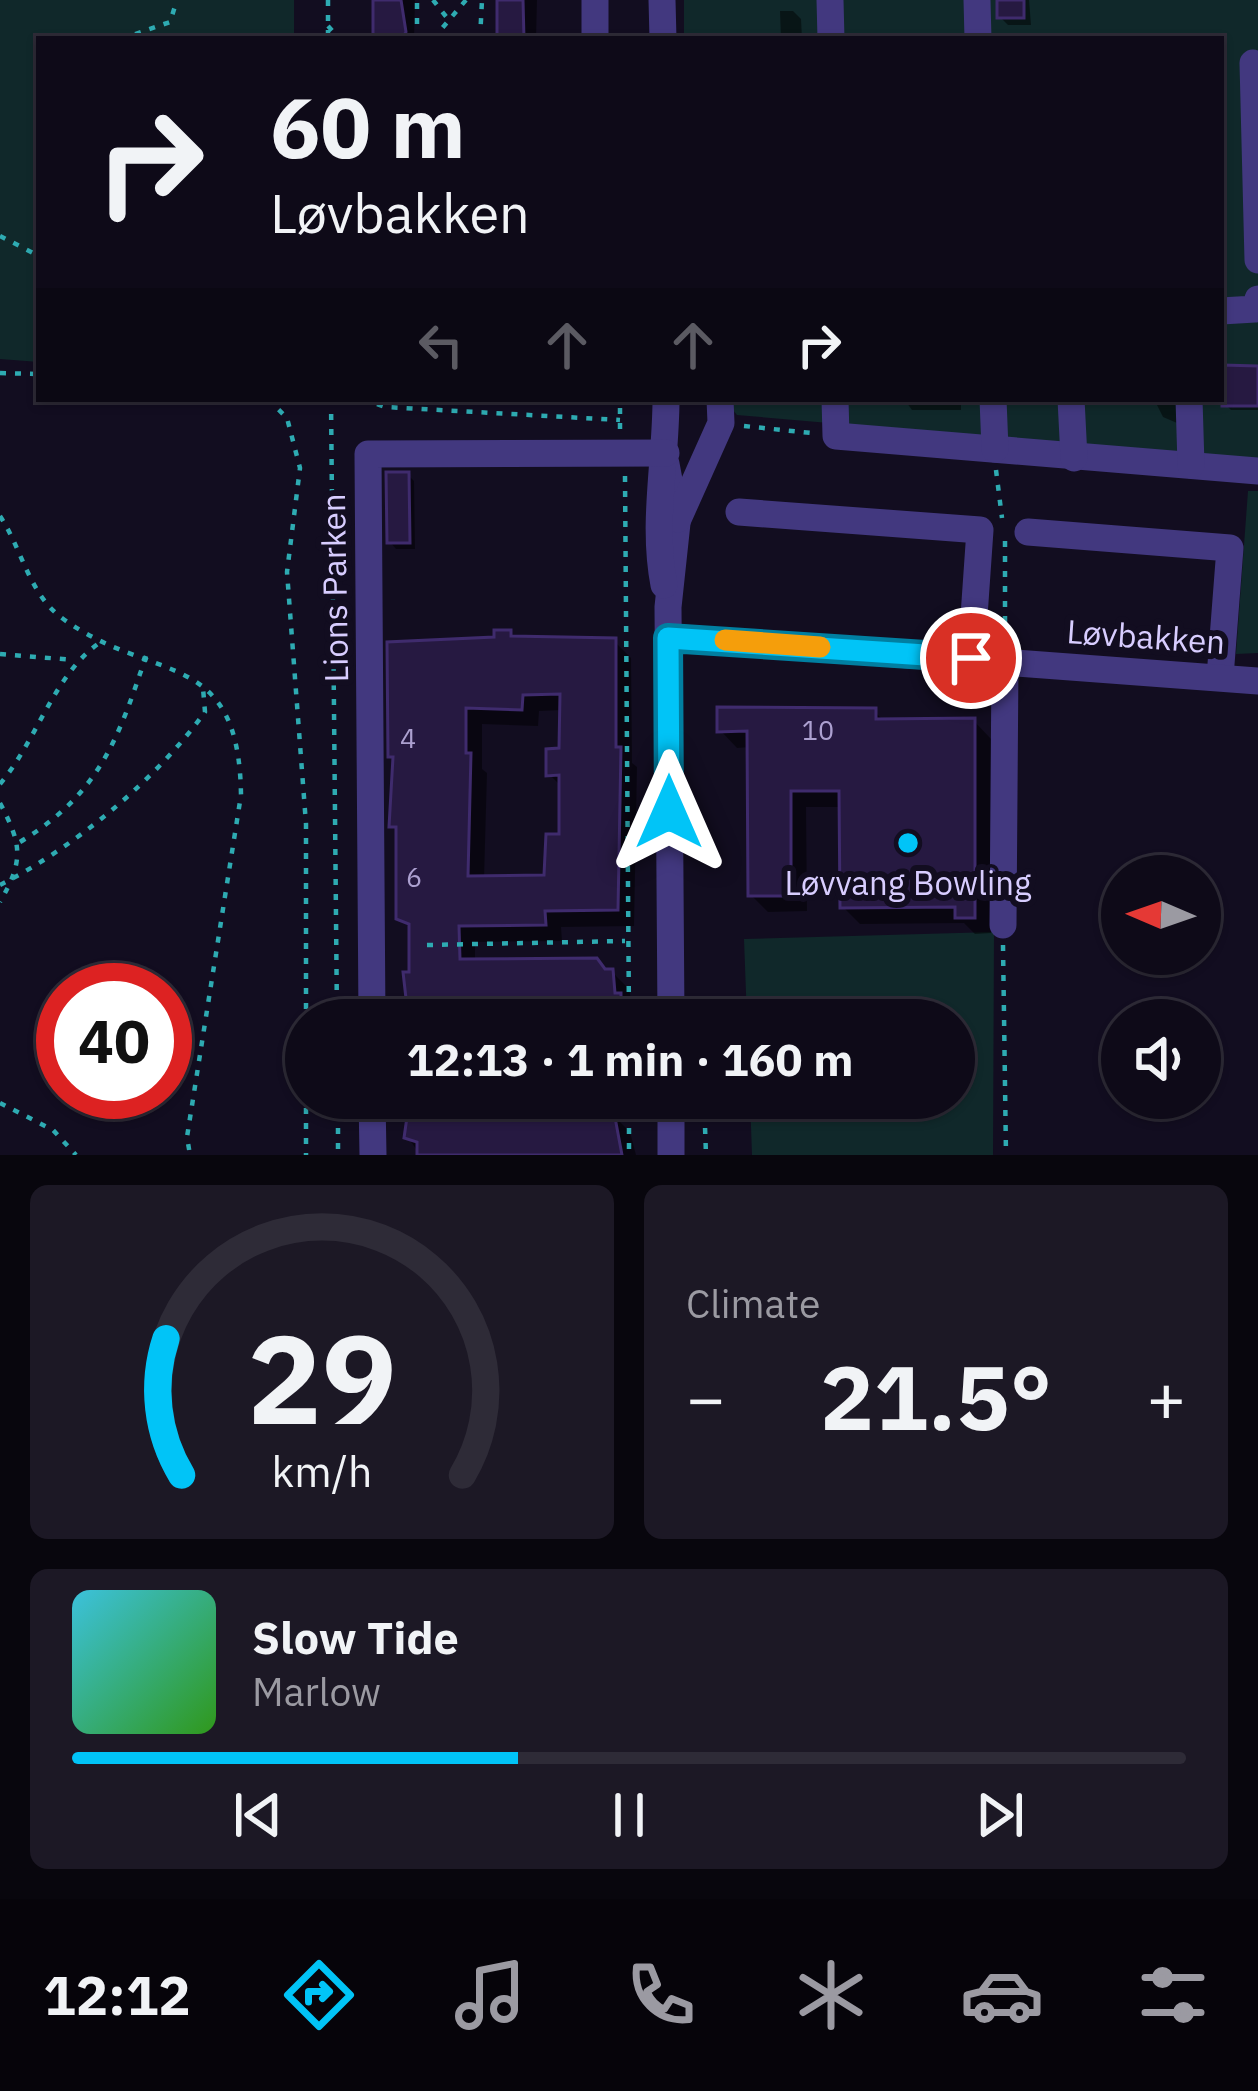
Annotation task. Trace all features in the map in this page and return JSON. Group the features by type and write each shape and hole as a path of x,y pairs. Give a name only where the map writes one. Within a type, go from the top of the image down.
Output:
{"street":[{"path":"595,0 596,36"},
{"path":"662,0 663,36"},
{"path":"830,0 831,36"},
{"path":"976,0 978,36"},
{"path":"1253,62 1258,260"},
{"path":"1224,310 1255,309 1258,299"},
{"path":"666,402 657,546 668,607"},
{"path":"836,402 836,436 1258,471"},
{"path":"993,402 995,449"},
{"path":"1071,402 1073,458"},
{"path":"1189,402 1191,465"},
{"path":"670,999 668,607 677,523 720,411"},
{"name":"Lions Parken","path":"372,999 368,454 666,458"},
{"path":"666,458 677,523"},
{"path":"740,512 980,530 971,658"},
{"path":"1028,532 1231,548 1220,677"},
{"name":"Løvbakken","path":"668,638 1258,681"},
{"path":"1003,925 1004,661"},
{"path":"372,1119 373,1155"},
{"path":"671,1119 671,1155"}],"path":[{"path":"130,36 170,22 177,0"},
{"path":"328,0 328,36"},
{"path":"417,0 417,36"},
{"path":"433,0 449,20"},
{"path":"436,36 466,0"},
{"path":"480,36 482,0"},
{"path":"328,26 337,36"},
{"path":"0,236 36,254"},
{"path":"0,374 36,374"},
{"path":"271,402 287,418 301,468 287,572 306,824 306,1155"},
{"path":"332,402 337,999"},
{"path":"371,402 385,407 620,420"},
{"path":"620,402 628,999"},
{"path":"720,411 836,436"},
{"path":"0,516 32,583 58,616 102,641 203,684 230,716 241,749 241,795 187,1136 190,1155"},
{"path":"0,784 22,758 74,660 102,641"},
{"path":"0,654 74,660"},
{"path":"20,842 88,790 126,715 146,656"},
{"path":"0,885 81,832 183,742 205,712 203,684"},
{"path":"0,803 20,842 14,878 0,902"},
{"path":"1003,925 1006,1155"},
{"path":"427,945 625,941"},
{"path":"0,1102 52,1130 76,1155"},
{"path":"338,1119 338,1155"},
{"path":"629,1119 629,1155"},
{"path":"705,1119 706,1155"}],"green space":[{"path":"0,0 294,0 294,36 36,36 36,362 0,359"},
{"path":"684,0 1258,0 1258,460 737,415 726,402 1224,402 1224,36 684,36"},
{"path":"1248,491 1258,491 1258,653 1236,654"},
{"path":"994,932 993,1155 752,1155 751,1119 975,1119 975,999 746,999 744,939"}],"building":[{"path":"373,0 401,0 403,36 373,36"},
{"path":"497,0 523,0 524,36 497,36"},
{"path":"997,0 1024,0 1024,18 997,18"},
{"path":"1224,365 1258,366 1258,406 1222,406"},
{"path":"386,472 409,472 410,543 387,543"},
{"path":"494,630 511,630 511,636 616,638 616,747 621,747 618,910 545,911 546,925 459,926 460,959 597,958 605,969 613,969 615,993 621,993 621,999 406,999 403,972 409,972 409,924 396,919 396,827 389,827 393,757 388,757 387,642 494,637","holes":["560,694 559,748 546,749 546,776 559,775 559,834 546,834 544,875 468,876 471,753 466,753 466,708 522,710 523,695"]},
{"name":"Løvvang Bowling","path":"717,707 876,708 876,719 975,718 975,918 955,918 955,907 840,908 839,791 791,791 791,896 748,896 747,731 717,732"},
{"path":"407,1119 615,1119 622,1155 417,1155 417,1142 404,1138"}],"slow traffic":[{"path":"725,640 820,647"}],"place":[{"name":"Løvvang Bowling","path":"908,843"}],"route":[{"path":"669,812 668,638 971,658"}]}
